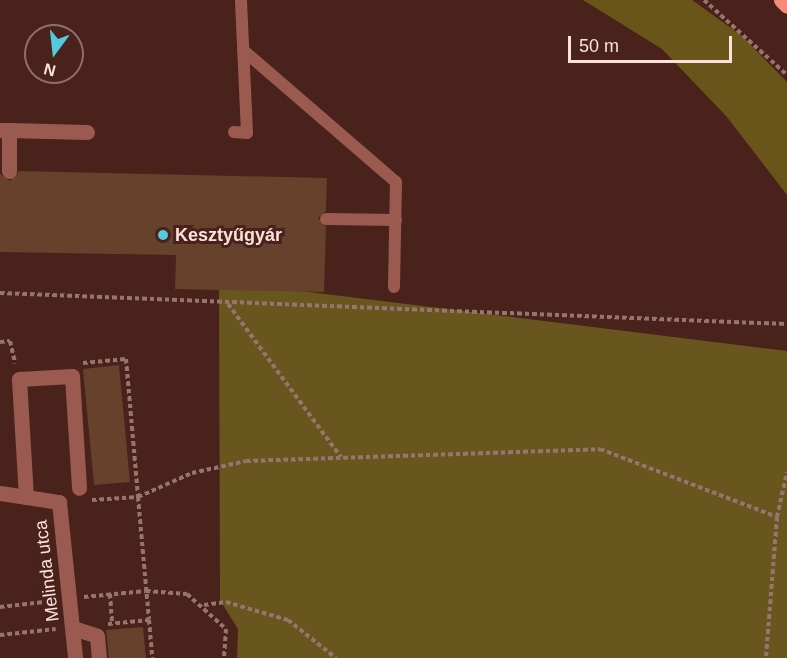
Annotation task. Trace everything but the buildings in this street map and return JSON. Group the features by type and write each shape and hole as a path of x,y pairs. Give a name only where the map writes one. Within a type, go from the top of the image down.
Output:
{"main road":[{"path":"781,0 787,6"}],"street":[{"path":"9,171 5,130 87,132"},
{"path":"27,497 19,379 72,376 79,488"},
{"name":"Melinda utca","path":"0,494 59,502 74,628 75,658"},
{"path":"74,628 97,636 99,658"}],"lane":[{"path":"234,132 247,133 241,0"},
{"path":"243,50 396,182 394,287"},
{"path":"326,219 396,220"}],"path":[{"path":"704,0 787,75"},
{"path":"0,293 787,324"},
{"path":"228,303 341,457"},
{"path":"0,342 10,341 19,379"},
{"path":"72,376 78,363 126,359 152,658"},
{"path":"59,502 138,497 192,473 246,461 600,449 777,517"},
{"path":"766,658 777,517 787,472"},
{"path":"112,624 110,594 146,591 187,594 204,605 226,629 224,658"},
{"path":"204,605 226,602 288,620 336,658"},
{"path":"0,635 149,620"}],"shaded area":[{"path":"583,0 692,0 742,36 787,82 787,195 727,117 662,49"},
{"path":"219,281 787,351 787,658 237,658 238,629 220,600"}],"place":[{"name":"Kesztyűgyár","path":"163,235"}]}
